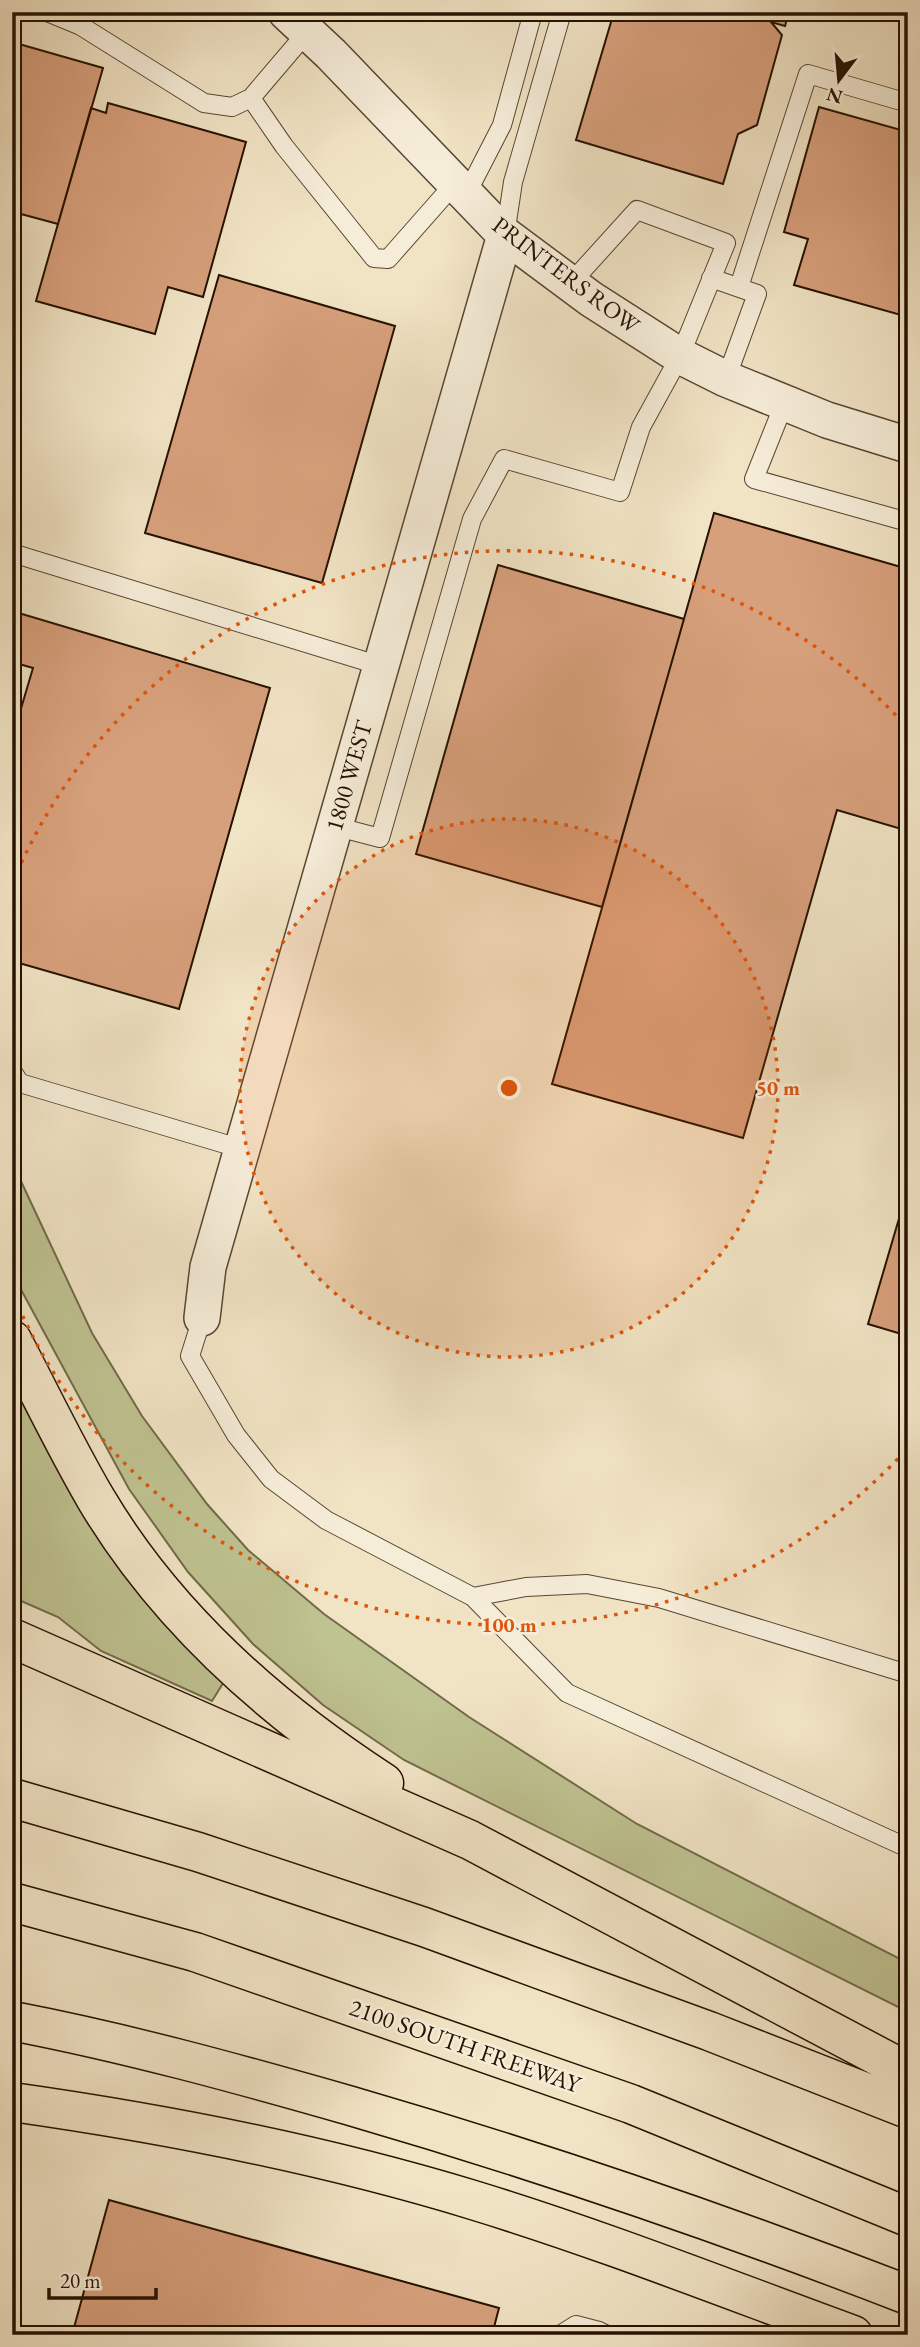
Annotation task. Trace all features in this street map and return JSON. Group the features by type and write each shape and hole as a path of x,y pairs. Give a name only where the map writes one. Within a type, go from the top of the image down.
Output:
{"highway":[{"path":"12,1340 96,1499 128,1547 196,1632 235,1670 320,1739 470,1840"},
{"path":"12,1638 470,1840 908,2072"},
{"path":"12,1798 198,1852 424,1927 709,2031 908,2109"},
{"name":"2100 SOUTH FREEWAY","path":"12,1902 195,1952 618,2099 908,2217"},
{"path":"12,2021 72,2032 171,2056 464,2139 630,2193 908,2295"},
{"path":"12,2102 130,2119 302,2153 447,2193 644,2258 853,2335"},
{"path":"783,2247 908,2306"}],"street":[{"name":"PRINTERS ROW","path":"299,20 505,235 570,284 680,356 726,379 827,420 908,444"},
{"name":"1800 WEST","path":"202,1318 208,1266 505,235"}],"lane":[{"path":"47,12 81,26 204,103 232,107 251,98 299,20"},
{"path":"251,98 284,146 373,258 388,259 460,189 502,125 533,12"},
{"path":"505,235 513,182 562,12"},
{"path":"739,287 808,74 908,103"},
{"path":"334,827 380,838 472,519 504,459 620,492 641,427 680,356 726,243 637,210 570,284"},
{"path":"711,278 757,294 726,379"},
{"path":"784,404 754,479 908,522"},
{"path":"12,554 381,666"},
{"path":"12,1071 20,1083 242,1149"},
{"path":"202,1318 190,1356 236,1435 271,1479 326,1520 473,1597 567,1693 908,1848"},
{"path":"473,1597 526,1587 587,1584 659,1598 908,1674"},
{"path":"560,2335 576,2325 607,2335"}],"green space":[{"path":"12,1162 92,1333 142,1416 207,1504 248,1550 324,1614 469,1717 637,1824 908,1963 908,2012 404,1760 323,1705 253,1644 188,1572 129,1489 12,1273"},
{"path":"12,1370 225,1680 212,1701 101,1651 58,1617 12,1597"}],"building":[{"path":"614,12 789,12 785,26 771,22 782,35 757,125 738,134 723,184 576,140"},
{"path":"12,42 103,68 58,224 21,214 14,238 12,237"},
{"path":"108,103 246,142 203,297 168,287 155,334 36,301 91,108 106,113"},
{"path":"819,107 908,132 908,317 794,285 808,239 784,232"},
{"path":"219,275 395,326 322,583 145,533"},
{"path":"714,513 908,569 908,831 837,810 743,1138 552,1084"},
{"path":"498,565 684,619 602,907 416,854"},
{"path":"12,611 270,688 179,1009 12,961 12,739 33,668 12,662"},
{"path":"908,1188 908,1336 868,1324"},
{"path":"109,2200 499,2308 492,2335 72,2335"}]}
